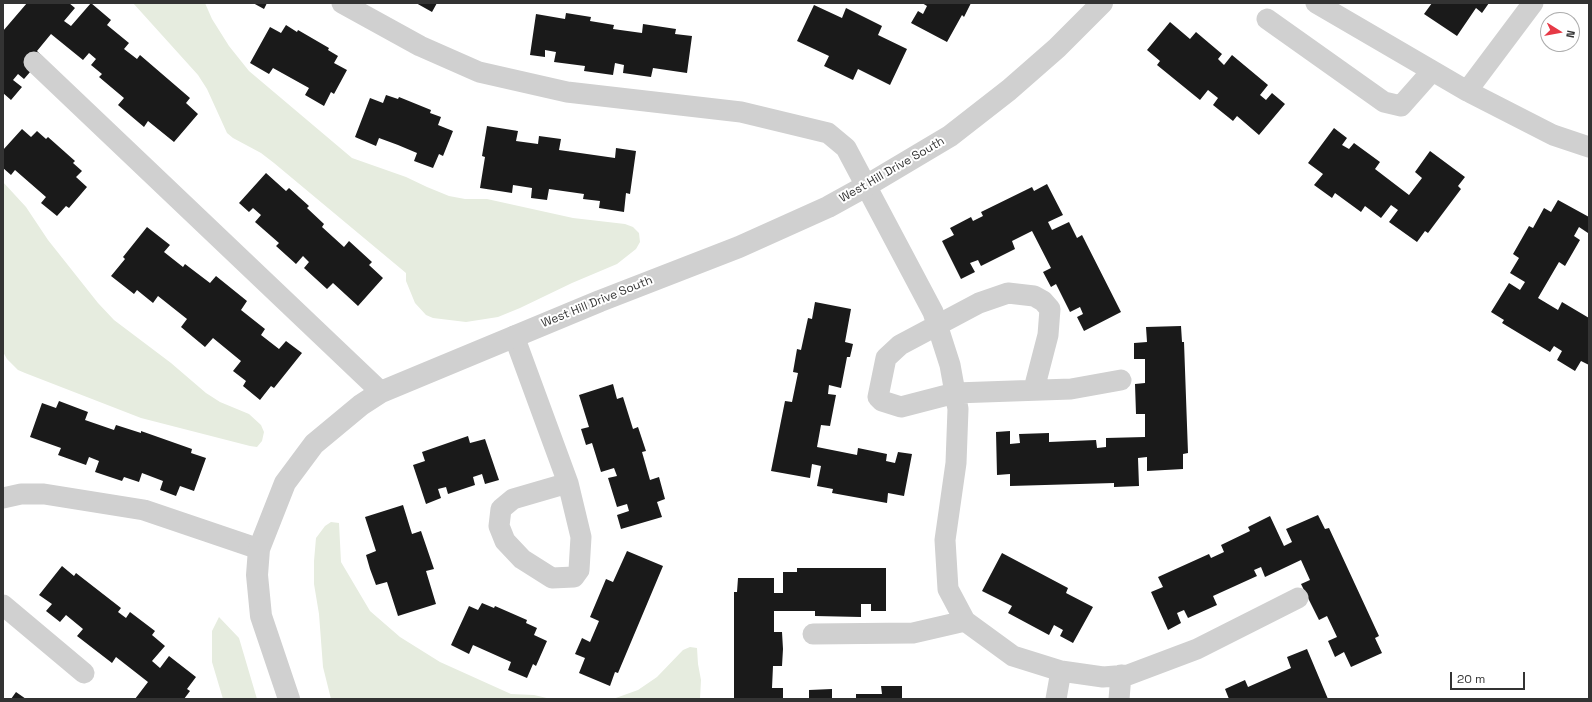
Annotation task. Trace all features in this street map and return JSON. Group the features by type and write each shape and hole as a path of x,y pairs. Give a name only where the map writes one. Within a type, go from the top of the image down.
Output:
{"street":[{"path":"342,3 420,46 478,72 567,92 742,112 828,133 846,148 933,312 950,365 958,409 956,463 945,540 948,589 965,621 1013,656 1061,671 1103,677 1128,675 1197,649 1298,598"},
{"name":"West Hill Drive South","path":"289,699 261,616 257,576 259,549 285,484 314,444 361,405 381,392 514,336 739,247 828,207 866,186 956,131 1009,90 1057,48 1102,3"},
{"path":"1316,3 1432,72 1467,91 1553,135 1589,147"},
{"path":"1467,91 1534,3"},
{"path":"1266,19 1384,102 1401,106 1432,72"},
{"path":"34,62 381,392"},
{"path":"1034,389 1048,335 1050,309 1043,301 1034,296 1008,293 979,303 900,345 886,358 878,397 882,401 901,407 955,393 1034,389 1071,389 1121,380"},
{"path":"514,336 568,483 581,537 579,570 574,577 552,578 522,560 505,541 499,526 501,509 513,499 568,483"},
{"path":"3,498 21,494 44,494 144,510 259,549"},
{"path":"3,605 84,673"},
{"path":"813,634 913,633 965,621"},
{"path":"1056,699 1061,671"},
{"path":"1119,699 1121,675"}],"shaded area":[{"path":"133,3 205,3 212,19 229,46 249,71 352,158 406,177 449,196 465,199 487,199 573,218 625,224 633,227 639,233 640,242 636,249 617,264 498,317 466,322 433,318 426,315 415,303 406,281 406,273 274,163 261,153 233,138 227,133 207,89 198,75"},
{"path":"3,182 26,207 48,240 98,303 114,320 171,363 206,393 220,402 249,414 261,425 264,432 262,441 257,447 141,418 18,370 7,359 3,352"},
{"path":"331,522 339,523 341,562 370,611 400,637 440,662 511,694 534,695 551,699 331,699 323,667 319,614 314,584 314,561 316,538 325,526"},
{"path":"219,617 239,638 257,699 223,699 212,662 212,631"},
{"path":"690,647 697,648 701,680 700,699 613,699 638,690 657,677 683,650"}],"building":[{"path":"27,3 69,3 75,8 64,21 71,26 91,3 111,20 107,25 129,43 124,49 137,59 140,55 190,98 186,103 198,114 174,142 148,121 144,127 118,105 124,98 99,77 102,74 91,65 96,59 89,53 83,60 51,34 37,51 43,57 24,79 18,74 13,80 22,87 11,100 3,93 3,31"},
{"path":"253,3 267,3 264,9"},
{"path":"416,3 437,3 432,12"},
{"path":"922,3 971,3 964,17 962,15 947,42 911,23 918,11 923,14 927,6"},
{"path":"1432,3 1489,3 1482,13 1476,8 1457,36 1424,14"},
{"path":"814,5 842,18 846,8 882,26 878,35 907,49 890,85 858,69 853,80 824,66 829,56 797,41"},
{"path":"566,13 591,17 590,21 614,25 613,29 642,33 643,24 676,29 675,34 692,36 687,73 653,68 651,77 623,73 624,65 615,63 613,75 584,71 585,66 554,62 556,52 545,50 545,57 530,55 536,14 565,19"},
{"path":"1170,22 1190,39 1196,32 1222,54 1218,59 1224,65 1232,55 1268,85 1260,95 1266,100 1272,93 1285,104 1259,135 1237,116 1233,121 1213,105 1218,98 1208,90 1200,100 1157,65 1160,61 1147,50"},
{"path":"286,25 297,32 298,30 329,48 328,50 338,56 334,63 347,70 334,94 331,92 324,106 305,95 309,88 273,68 269,74 250,63 270,27 281,33"},
{"path":"386,95 398,99 399,97 431,110 430,113 441,117 438,125 453,131 443,156 439,154 433,168 414,161 417,153 398,145 379,138 376,146 355,137 370,98 383,103"},
{"path":"487,126 518,131 516,141 538,144 539,136 561,139 559,150 615,158 616,148 636,151 630,194 626,193 624,212 599,208 600,201 583,199 584,194 549,189 547,200 531,198 532,188 513,185 512,193 480,188 485,157 482,156"},
{"path":"1334,128 1347,138 1342,145 1349,149 1354,143 1380,162 1375,169 1409,195 1422,178 1415,172 1430,151 1465,177 1458,186 1461,189 1428,233 1425,231 1417,242 1389,222 1398,210 1391,205 1381,218 1365,206 1361,212 1335,193 1332,198 1314,185 1323,174 1308,163"},
{"path":"22,129 31,137 37,131 46,139 48,137 75,161 73,163 82,171 76,177 87,187 69,208 66,206 57,216 41,203 46,197 15,170 11,175 3,168 3,150"},
{"path":"266,173 286,191 289,188 309,206 307,208 324,224 322,227 344,247 349,241 372,262 369,265 383,278 358,306 333,283 327,289 304,268 309,262 303,256 296,264 276,246 279,243 255,222 261,215 253,208 249,212 239,203"},
{"path":"1047,184 1063,215 1048,222 1052,230 1069,222 1077,238 1082,235 1121,312 1084,331 1077,317 1083,314 1080,307 1070,312 1056,284 1051,287 1043,272 1051,268 1032,231 1012,241 1015,249 981,266 978,260 970,263 975,272 961,279 942,241 954,235 950,228 971,217 973,221 983,216 981,212 1032,187 1034,191"},
{"path":"1558,200 1589,217 1589,231 1588,233 1579,227 1574,236 1580,240 1565,266 1559,262 1538,298 1558,310 1562,302 1589,318 1589,365 1581,361 1575,371 1557,360 1562,351 1554,346 1550,352 1502,323 1504,320 1491,312 1509,283 1520,290 1525,282 1510,273 1519,258 1513,254 1529,226 1533,228 1544,208 1551,212"},
{"path":"147,227 170,245 164,252 183,267 185,264 210,283 216,276 247,301 241,310 265,329 261,335 279,349 286,341 302,353 274,388 271,386 260,400 243,386 246,381 233,371 241,361 213,338 205,347 181,327 187,319 158,296 153,303 137,290 134,294 111,276 125,259 123,257"},
{"path":"815,302 851,309 845,342 853,344 850,357 847,357 841,388 829,385 828,394 836,395 830,426 821,425 817,447 857,455 858,448 887,454 886,461 895,463 898,452 912,454 904,496 888,493 887,503 832,493 833,489 817,486 821,466 812,464 810,478 771,471 785,401 792,402 798,373 793,372 797,349 801,350 808,318 812,319"},
{"path":"1181,326 1182,342 1184,342 1188,453 1183,454 1183,469 1147,471 1147,457 1138,458 1139,486 1114,487 1114,483 1010,486 1010,474 997,475 996,432 1010,431 1010,444 1020,443 1019,434 1049,433 1049,442 1096,440 1097,448 1106,447 1106,438 1145,437 1145,414 1136,414 1135,384 1145,383 1145,359 1134,359 1134,343 1147,342 1146,327"},
{"path":"613,384 617,399 623,397 633,429 638,427 646,451 642,452 650,480 659,477 665,499 657,502 662,517 621,529 617,515 629,511 627,504 617,507 608,478 617,476 614,468 601,472 592,443 586,445 581,429 589,427 579,395"},
{"path":"59,401 88,412 85,420 114,430 116,425 141,433 141,431 192,449 191,453 206,458 194,491 180,486 176,496 160,490 163,481 142,473 139,482 124,477 122,481 95,472 99,461 89,457 86,465 58,455 61,448 30,437 42,403 56,408"},
{"path":"468,436 470,443 485,439 499,480 485,484 482,474 473,477 475,485 448,494 446,487 438,489 441,498 426,504 413,465 425,461 422,452"},
{"path":"403,505 412,534 421,531 434,569 426,571 436,604 398,616 387,582 376,585 370,569 366,555 376,551 365,517"},
{"path":"1318,515 1325,529 1329,528 1379,636 1375,638 1382,653 1351,667 1344,652 1335,657 1328,641 1337,637 1327,616 1319,620 1301,584 1310,580 1301,560 1265,577 1261,567 1254,570 1257,576 1213,596 1217,605 1188,618 1184,610 1177,613 1181,623 1168,630 1151,592 1163,587 1158,577 1209,554 1211,558 1224,552 1221,545 1250,531 1248,527 1270,516 1284,546 1292,542 1286,529"},
{"path":"627,551 663,566 618,673 615,672 610,686 579,673 585,658 575,654 582,638 590,642 599,621 590,617 606,579 613,582"},
{"path":"1002,553 1068,588 1066,593 1093,607 1073,643 1060,636 1063,630 1054,625 1049,635 1008,613 1012,606 982,591"},
{"path":"62,566 74,576 76,573 121,608 118,612 126,618 130,612 155,631 152,635 165,646 152,661 160,668 169,656 196,677 187,689 190,691 184,699 135,699 148,682 116,657 112,663 77,636 83,629 66,615 60,622 46,611 52,604 39,595"},
{"path":"797,568 886,568 886,611 871,611 871,604 861,604 861,617 815,616 815,611 774,611 774,632 782,632 783,649 782,666 773,666 772,688 783,688 783,699 734,699 734,592 737,592 738,578 774,578 774,593 783,593 783,572 797,572"},
{"path":"482,603 494,608 495,606 527,620 526,623 537,628 534,635 547,641 536,666 533,664 527,678 508,670 511,662 473,645 469,654 451,645 469,606 478,610"},
{"path":"1307,649 1328,699 1229,699 1225,689 1245,680 1248,687 1291,668 1287,657"},
{"path":"881,686 902,686 902,699 856,699 856,694 882,694"},
{"path":"832,689 832,699 809,699 809,690"},
{"path":"16,692 26,699 11,699"}]}
